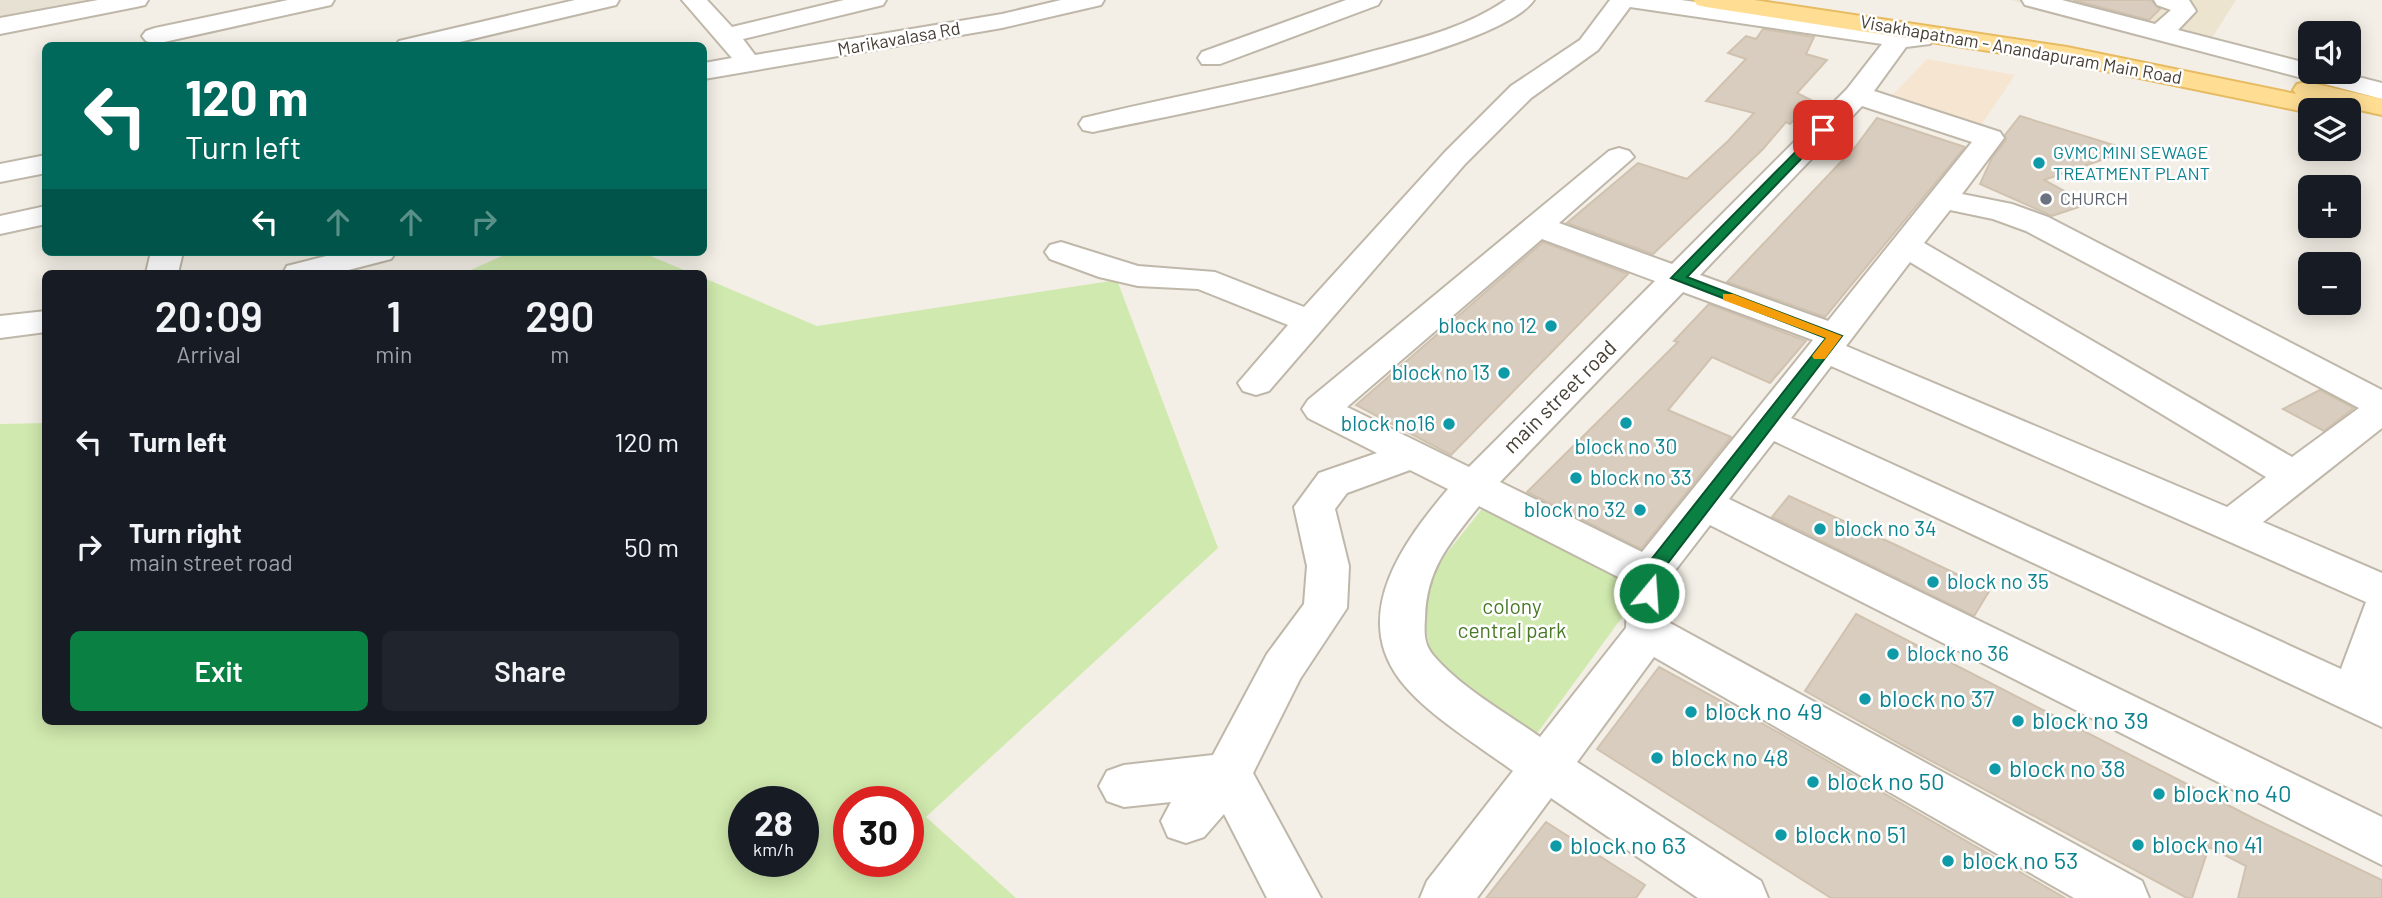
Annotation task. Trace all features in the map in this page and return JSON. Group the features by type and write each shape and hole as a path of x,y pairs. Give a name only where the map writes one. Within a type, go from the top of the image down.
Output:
{"main road":[{"name":"Visakhapatnam - Anandapuram Main Road","path":"1706,0 1965,39 2156,72 2298,102"},
{"name":"Visakhapatnam - Anandapuram Main Road","path":"1795,0 2118,51 2382,107"},
{"path":"2361,117 2382,122"}],"street":[{"path":"0,26 136,0"},
{"path":"155,36 322,0"},
{"path":"425,42 607,0"},
{"path":"694,0 733,45 874,0"},
{"name":"Marikavalasa Rd","path":"707,58 733,45 983,6 1043,0"},
{"name":"Marikavalasa Rd","path":"707,70 1002,21 1092,0"},
{"path":"1211,58 1369,0"},
{"path":"1093,124 1327,73 1412,49 1482,22 1522,0"},
{"path":"1256,383 1455,158 1521,92 1589,45 1623,0"},
{"path":"1630,0 1899,39 1965,39"},
{"path":"2034,0 2382,91"},
{"path":"2158,34 2184,10 2183,6 2166,0"},
{"name":"main street road","path":"1742,898 1545,767 1445,694 1416,667 1402,639 1404,591 1427,541 1472,487 1857,95 1899,39"},
{"path":"1446,898 1648,632 1649,574 1990,138 1857,95"},
{"path":"1619,157 1321,409 1649,574"},
{"path":"0,173 42,165"},
{"path":"0,187 42,178"},
{"path":"1942,199 2001,211 2036,224 2382,407 2231,526"},
{"path":"0,225 42,216"},
{"path":"1537,226 1678,278 1829,343 2231,526 2382,591"},
{"path":"1906,246 2294,476"},
{"path":"1061,252 1111,270 1138,275 1203,279 1312,322"},
{"path":"311,270 365,256"},
{"path":"0,327 42,322"},
{"path":"1767,422 2368,702 2382,612"},
{"path":"1186,821 1228,774 1283,667 1325,608 1328,566 1314,508 1333,483 1410,456"},
{"path":"1704,505 2382,842"},
{"path":"1648,632 2123,898"},
{"path":"1124,786 1228,774"},
{"path":"1228,774 1295,898"}],"shaded area":[{"path":"0,0 91,0 0,18"},
{"path":"2011,0 2236,0 2203,52"},
{"path":"1927,59 2015,75 1979,128 1889,99"}],"green space":[{"path":"502,256 651,256 684,270 471,270"},
{"path":"707,279 817,326 1117,280 1218,548 926,817 1016,898 0,898 0,424 42,423 42,725 707,725"},
{"name":"colony central park","path":"1486,504 1626,576 1634,601 1530,743 1436,674 1423,618 1434,569"}],"building":[{"path":"2073,0 2151,0 2160,9 2149,20"},
{"path":"1763,29 1814,37 1806,54 1827,60 1797,93 1813,101 1790,124 1786,122 1763,149 1653,254 1567,223 1638,163 1687,179 1728,141 1754,113 1706,101 1746,59 1728,53 1746,36 1756,39"},
{"name":"GVMC MINI SEWAGE TREATMENT PLANT","path":"2020,116 2130,150 2044,180 2088,204 2052,216 1980,184 1992,158 2006,140 2005,135"},
{"path":"1877,118 1965,147 1825,317 1727,282 1856,146"},
{"path":"1543,242 1628,274 1451,455 1356,405"},
{"path":"1709,304 1806,341 1770,383 1712,357 1668,410 1731,437 1641,549 1527,492 1678,342 1674,341"},
{"path":"2320,390 2354,408 2324,431 2283,409"},
{"path":"1789,496 1990,590 1974,616 1772,517"},
{"path":"1856,614 2255,819 2382,880 2382,898 2238,898 2246,866 2209,847 2192,898 2187,898 1907,748 1805,691"},
{"path":"1659,667 1776,731 2065,898 1831,898 1597,749"},
{"name":"block no 63","path":"1546,822 1645,885 1636,898 1486,898"}],"slow traffic":[{"path":"1728,297 1835,336 1819,356"}],"place":[{"name":"GVMC MINI SEWAGE TREATMENT PLANT","path":"2039,163"},
{"name":"CHURCH","path":"2046,199"},
{"name":"block no 12","path":"1551,326"},
{"name":"block no 13","path":"1504,373"},
{"name":"block no 30","path":"1626,423"},
{"name":"block no16","path":"1449,424"},
{"name":"block no 33","path":"1576,478"},
{"name":"block no 32","path":"1640,510"},
{"name":"block no 34","path":"1820,529"},
{"name":"block no 35","path":"1933,582"},
{"name":"block no 36","path":"1893,654"},
{"name":"block no 37","path":"1865,699"},
{"name":"block no 49","path":"1691,712"},
{"name":"block no 39","path":"2018,721"},
{"name":"block no 48","path":"1657,758"},
{"name":"block no 38","path":"1995,769"},
{"name":"block no 50","path":"1813,782"},
{"name":"block no 40","path":"2159,794"},
{"name":"block no 51","path":"1781,835"},
{"name":"block no 41","path":"2138,845"},
{"name":"block no 63","path":"1556,846"},
{"name":"block no 53","path":"1948,861"}],"route":[{"path":"1649,593 1649,574 1835,336 1678,278 1823,130"}]}
